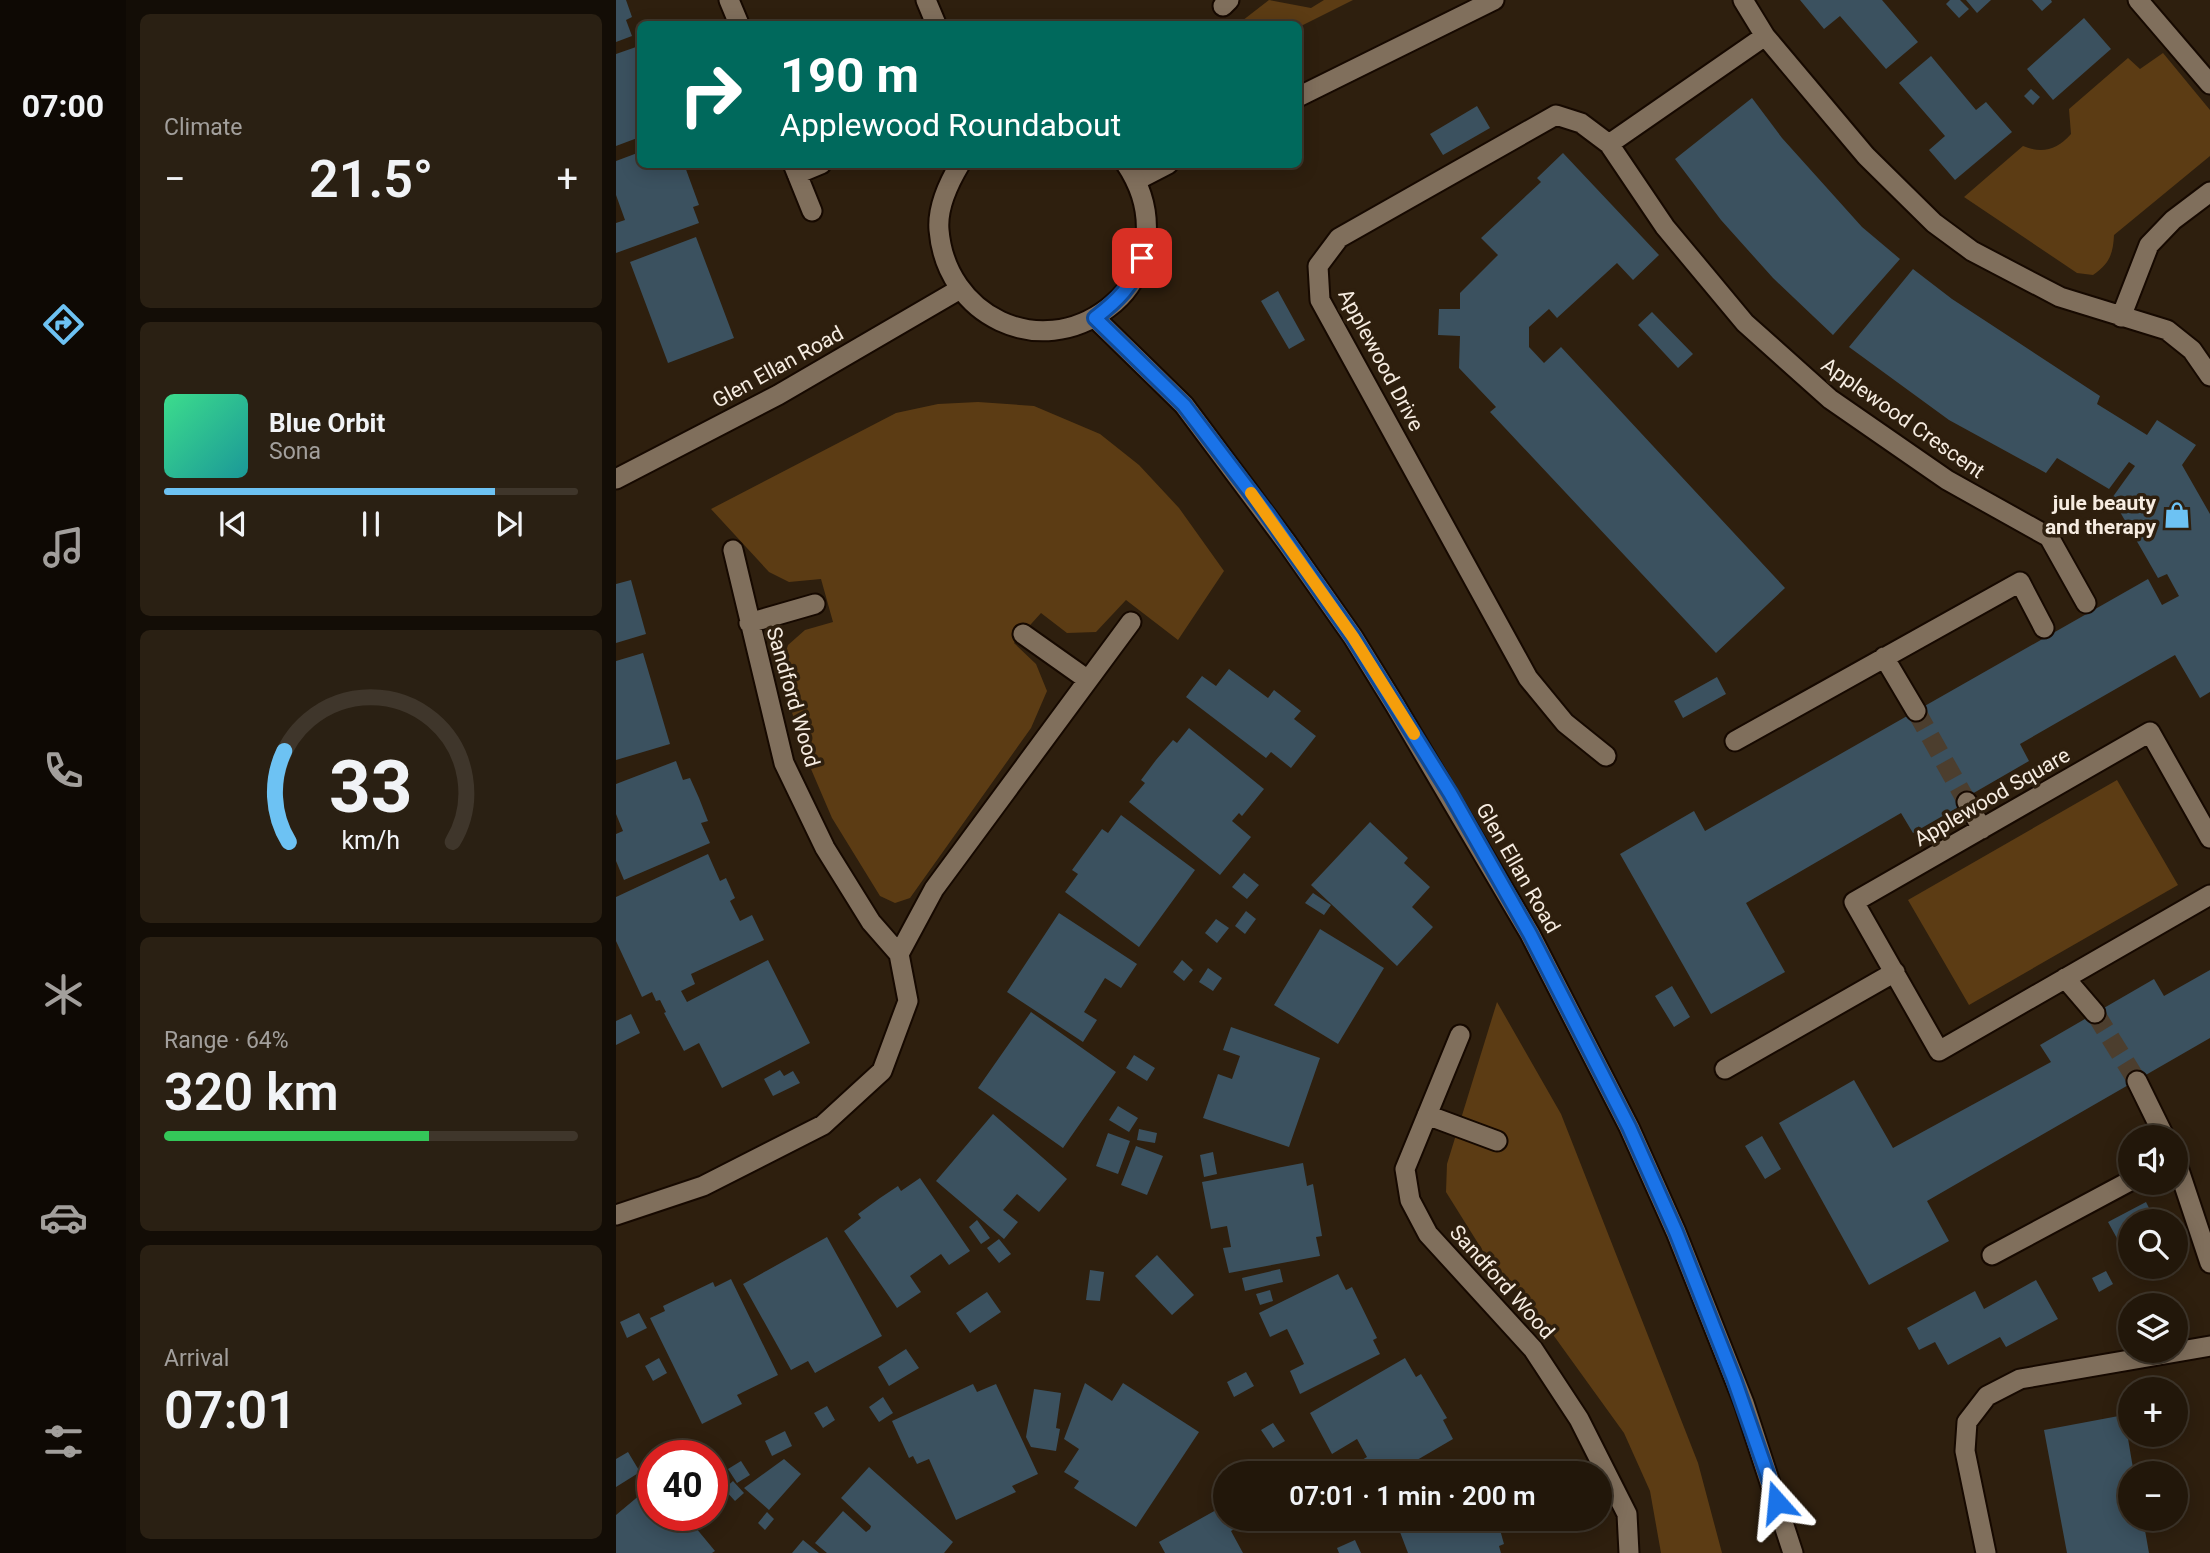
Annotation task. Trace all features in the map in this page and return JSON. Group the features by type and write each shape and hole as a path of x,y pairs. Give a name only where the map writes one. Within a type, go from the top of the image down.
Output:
{"street":[{"path":"729,0 738,21"},
{"path":"926,0 935,21"},
{"path":"1302,95 1494,0"},
{"path":"1743,0 1765,36 1866,156 1934,223 1972,251 2060,297 2167,330 2192,350 2210,376"},
{"path":"2138,0 2210,84"},
{"path":"1609,144 1765,36"},
{"name":"Applewood Drive","path":"1606,756 1565,723 1528,678 1320,300 1318,266 1339,238 1556,115 1581,123 1609,144"},
{"name":"Applewood Crescent","path":"1609,144 1665,227 1745,323 1830,399 1947,480 2049,537 2087,603"},
{"path":"958,168 944,195 939,228 944,260 960,289 981,310 1007,325 1037,331 1066,330 1095,318 1120,299 1138,273 1147,243 1147,211 1131,172 1150,168"},
{"path":"795,169 812,211"},
{"path":"2121,317 2149,245 2173,220 2210,192"},
{"name":"Glen Ellan Road","path":"616,479 778,395 960,289"},
{"name":"Glen Ellan Road","path":"1095,318 1184,405 1287,543 1353,637 1388,693 1530,934 1629,1127 1676,1232 1744,1403 1793,1553"},
{"name":"Sandford Wood","path":"616,1215 703,1186 823,1125 882,1071 908,1001 898,954 871,922 825,848 783,763 733,550"},
{"path":"1735,741 2020,582 2044,628"},
{"path":"749,623 815,604"},
{"path":"898,954 934,888 1131,622"},
{"path":"1023,634 1088,680"},
{"path":"1884,657 1916,711"},
{"name":"Applewood Square","path":"2210,838 2150,733 1854,902 1939,1051 2210,895"},
{"path":"2192,806 2210,796"},
{"path":"1967,802 1982,829"},
{"path":"1725,1069 1895,972"},
{"path":"2065,978 2095,1013"},
{"name":"Sandford Wood","path":"1460,1035 1405,1169 1410,1200 1428,1234 1533,1349 1579,1419 1627,1514 1629,1553"},
{"path":"2137,1080 2159,1125"},
{"path":"1427,1115 1497,1141"},
{"path":"1992,1255 2118,1187"},
{"path":"2187,1195 2210,1263"},
{"path":"1986,1553 1965,1451 1967,1422 1987,1396 2020,1379 2210,1346"}],"shaded area":[{"path":"1269,0 1311,8 1324,0 1353,0 1302,26 1302,21 1242,21"},
{"path":"2163,53 2210,110 2210,156 2114,235 2109,258 2093,275 2077,273 1964,197 2023,146 2043,150 2055,147 2066,139 2071,134 2069,109 2128,58 2140,69"},
{"path":"978,402 1034,406 1100,434 1139,465 1179,508 1224,571 1178,640 1126,600 1096,632 1067,633 1041,613 1014,643 1036,664 1047,691 1031,728 910,898 895,903 880,896 832,818 802,748 788,698 784,658 788,645 805,630 833,622 821,579 789,582 769,572 711,509 896,413 938,404"},
{"path":"2117,780 2178,885 1969,1005 1908,900"},
{"path":"1497,1002 1561,1114 1698,1463 1722,1553 1661,1553 1650,1491 1624,1433 1528,1300 1486,1256 1446,1192 1447,1164"}],"building":[{"path":"616,0 626,0 632,17 626,20 632,36 616,42"},
{"path":"1800,0 1882,0 1918,42 1886,69 1840,16 1824,29"},
{"path":"1950,0 1960,0 1969,9 1959,18 1946,4"},
{"path":"1966,0 1991,0 1977,13"},
{"path":"2032,0 2051,0 2052,2 2042,11"},
{"path":"2084,18 2111,49 2053,100 2027,69"},
{"path":"636,47 637,50 637,138 616,146 616,54"},
{"path":"1931,56 1976,110 1986,102 2012,132 1955,180 1929,150 1945,136 1899,83"},
{"path":"2031,89 2040,97 2033,105 2024,96"},
{"path":"1752,98 1782,138 1862,227 1900,259 1833,335 1773,278 1721,220 1675,159"},
{"path":"1477,106 1490,128 1443,155 1430,134"},
{"path":"637,153 637,168 685,168 699,205 693,207 699,223 616,253 616,223 625,220 616,195 616,161"},
{"path":"1563,153 1659,255 1633,280 1617,263 1557,318 1549,309 1529,327 1529,347 1544,363 1561,347 1785,588 1716,653 1490,412 1496,407 1459,368 1460,336 1438,335 1439,309 1460,309 1460,293 1498,255 1481,238 1541,182 1537,178"},
{"path":"696,237 734,338 668,363 630,262"},
{"path":"1913,269 1952,299 2100,396 2097,404 2147,435 2157,420 2196,445 2182,465 2210,514 2210,692 2200,698 2175,655 2020,744 2029,761 1965,798 1967,802 1913,833 1901,813 1746,903 1785,972 1711,1014 1620,854 1694,811 1705,831 2148,579 2162,605 2179,596 2167,574 2158,578 2112,498 2135,466 2129,462 2109,489 2057,458 2046,473 1949,420 1849,347"},
{"path":"1278,291 1305,340 1289,349 1261,301"},
{"path":"1652,312 1693,354 1678,368 1638,325"},
{"path":"631,580 646,634 616,643 616,584"},
{"path":"643,653 670,744 616,760 616,661"},
{"path":"1229,669 1268,698 1274,690 1301,711 1294,719 1316,736 1291,768 1271,752 1266,758 1186,697 1202,676 1216,686"},
{"path":"1717,677 1726,694 1683,718 1674,701"},
{"path":"1189,728 1264,789 1242,816 1239,813 1232,821 1251,837 1220,875 1129,802 1145,783 1141,780 1156,760 1173,740 1177,743"},
{"path":"676,761 683,780 690,778 699,798 708,821 701,823 710,843 624,880 616,861 616,834 623,831 616,814 616,784"},
{"path":"1121,815 1195,870 1139,947 1065,892 1078,874 1072,870 1102,829 1108,833"},
{"path":"1370,822 1408,858 1404,863 1430,887 1412,907 1433,927 1397,966 1311,885"},
{"path":"708,854 720,881 726,878 735,898 730,901 740,921 752,915 764,940 691,974 695,984 681,991 687,1002 768,960 810,1043 722,1088 699,1043 684,1051 660,1000 656,1001 652,992 642,997 616,941 616,897"},
{"path":"1244,873 1259,885 1247,899 1232,887"},
{"path":"1313,893 1331,905 1324,915 1305,903"},
{"path":"1246,911 1256,919 1245,934 1235,926"},
{"path":"1059,913 1137,964 1121,988 1105,978 1084,1012 1097,1020 1083,1042 1007,992"},
{"path":"1216,919 1229,928 1217,943 1205,933"},
{"path":"1320,929 1384,968 1338,1044 1274,1005"},
{"path":"1182,960 1193,970 1184,981 1173,972"},
{"path":"1208,968 1222,978 1213,991 1199,982"},
{"path":"2210,970 2210,1038 1927,1201 1949,1241 1869,1285 1779,1123 1854,1080 1893,1148 2051,1062 2040,1045 2154,979 2164,996"},
{"path":"1672,986 1690,1017 1674,1027 1655,996"},
{"path":"1031,1012 1116,1072 1063,1148 978,1088"},
{"path":"631,1014 640,1033 616,1045 616,1021"},
{"path":"1231,1027 1320,1058 1289,1147 1203,1118 1218,1074 1232,1079 1240,1056 1223,1050"},
{"path":"1134,1055 1155,1068 1147,1081 1126,1068"},
{"path":"780,1070 784,1076 793,1071 800,1083 773,1096 764,1079"},
{"path":"1118,1106 1138,1118 1129,1132 1109,1120"},
{"path":"993,1114 1067,1179 1039,1212 1017,1194 1003,1210 1018,1222 1004,1239 936,1181"},
{"path":"1139,1129 1157,1133 1155,1143 1137,1140"},
{"path":"1108,1133 1130,1141 1118,1174 1096,1166"},
{"path":"1762,1136 1781,1169 1765,1179 1745,1146"},
{"path":"1136,1146 1163,1156 1147,1195 1121,1185"},
{"path":"1213,1152 1217,1174 1204,1177 1200,1155"},
{"path":"1303,1163 1307,1186 1313,1184 1322,1236 1316,1237 1320,1256 1229,1273 1223,1248 1231,1247 1227,1226 1211,1229 1202,1182"},
{"path":"920,1178 970,1251 949,1265 941,1254 910,1276 921,1292 897,1308 844,1231 861,1218 858,1214 880,1198 898,1186 901,1191"},
{"path":"2146,1202 2150,1209 2133,1209"},
{"path":"2118,1217 2118,1240 2108,1222"},
{"path":"977,1220 990,1238 981,1244 969,1227"},
{"path":"827,1237 882,1336 815,1373 808,1361 791,1370 743,1284"},
{"path":"999,1239 1011,1254 999,1263 987,1248"},
{"path":"1157,1255 1194,1295 1172,1315 1135,1276"},
{"path":"1280,1269 1283,1282 1245,1291 1242,1278"},
{"path":"1090,1270 1104,1272 1100,1301 1086,1300"},
{"path":"2106,1271 2113,1284 2099,1292 2092,1278"},
{"path":"1338,1274 1346,1290 1352,1287 1377,1338 1373,1340 1380,1354 1300,1394 1290,1371 1304,1364 1287,1329 1270,1337 1259,1313"},
{"path":"731,1279 778,1375 737,1395 742,1404 702,1424 650,1318 665,1311 663,1306 713,1282 715,1287"},
{"path":"2036,1280 2058,1319 2006,1347 2000,1337 1948,1365 1935,1342 1919,1350 1907,1328 1975,1291 1984,1309"},
{"path":"1270,1290 1273,1301 1260,1305 1256,1294"},
{"path":"987,1292 1001,1312 970,1333 956,1313"},
{"path":"639,1313 647,1328 627,1338 620,1322"},
{"path":"906,1349 919,1368 889,1386 878,1367"},
{"path":"659,1358 667,1373 653,1381 645,1366"},
{"path":"1405,1358 1416,1377 1421,1374 1447,1418 1443,1420 1453,1439 1415,1461 1360,1461 1367,1457 1357,1439 1332,1454 1310,1413"},
{"path":"1246,1372 1254,1386 1234,1397 1227,1382"},
{"path":"1085,1383 1112,1401 1123,1383 1199,1432 1136,1527 1074,1488 1079,1481 1064,1472 1079,1449 1064,1439"},
{"path":"973,1384 977,1392 996,1384 1038,1474 1012,1486 1016,1492 956,1520 929,1459 917,1464 913,1456 909,1458 892,1421"},
{"path":"1034,1389 1061,1393 1056,1451 1031,1447 1026,1437"},
{"path":"883,1397 893,1413 879,1422 869,1407"},
{"path":"827,1406 835,1420 823,1428 814,1413"},
{"path":"2118,1416 2118,1447 2129,1447 2132,1461 2118,1461 2118,1531 2145,1531 2149,1553 2067,1553 2044,1430"},
{"path":"1273,1423 1285,1441 1273,1448 1261,1430"},
{"path":"785,1431 792,1446 772,1456 765,1441"},
{"path":"628,1452 637,1467 637,1474 616,1487 616,1459"},
{"path":"784,1459 801,1474 769,1510 744,1488"},
{"path":"741,1461 750,1475 737,1483 728,1469"},
{"path":"869,1467 953,1542 944,1553 827,1553 815,1543 843,1511 866,1532 870,1529 871,1526 841,1498"},
{"path":"733,1481 744,1493 735,1501 728,1493 728,1485"},
{"path":"637,1497 637,1531 698,1531 715,1551 616,1553 616,1515"},
{"path":"767,1512 774,1519 765,1530 758,1523"},
{"path":"1213,1512 1213,1531 1231,1531 1243,1553 1165,1553 1159,1542"},
{"path":"1400,1531 1500,1531 1504,1544 1499,1546 1501,1553 1408,1553"},
{"path":"803,1540 819,1553 792,1553"},
{"path":"1355,1540 1361,1553 1339,1553 1337,1548"}],"tunnel":[{"path":"1916,711 1967,802"},
{"path":"2095,1013 2137,1081"}],"slow traffic":[{"path":"1251,493 1353,637 1414,734"}],"place":[{"name":"jule beauty and therapy","path":"2177,515"}],"route":[{"path":"1142,258 1138,273 1120,299 1095,318 1184,405 1267,514 1353,637 1450,793 1530,934 1629,1127 1676,1232 1752,1427 1777,1502"}]}
